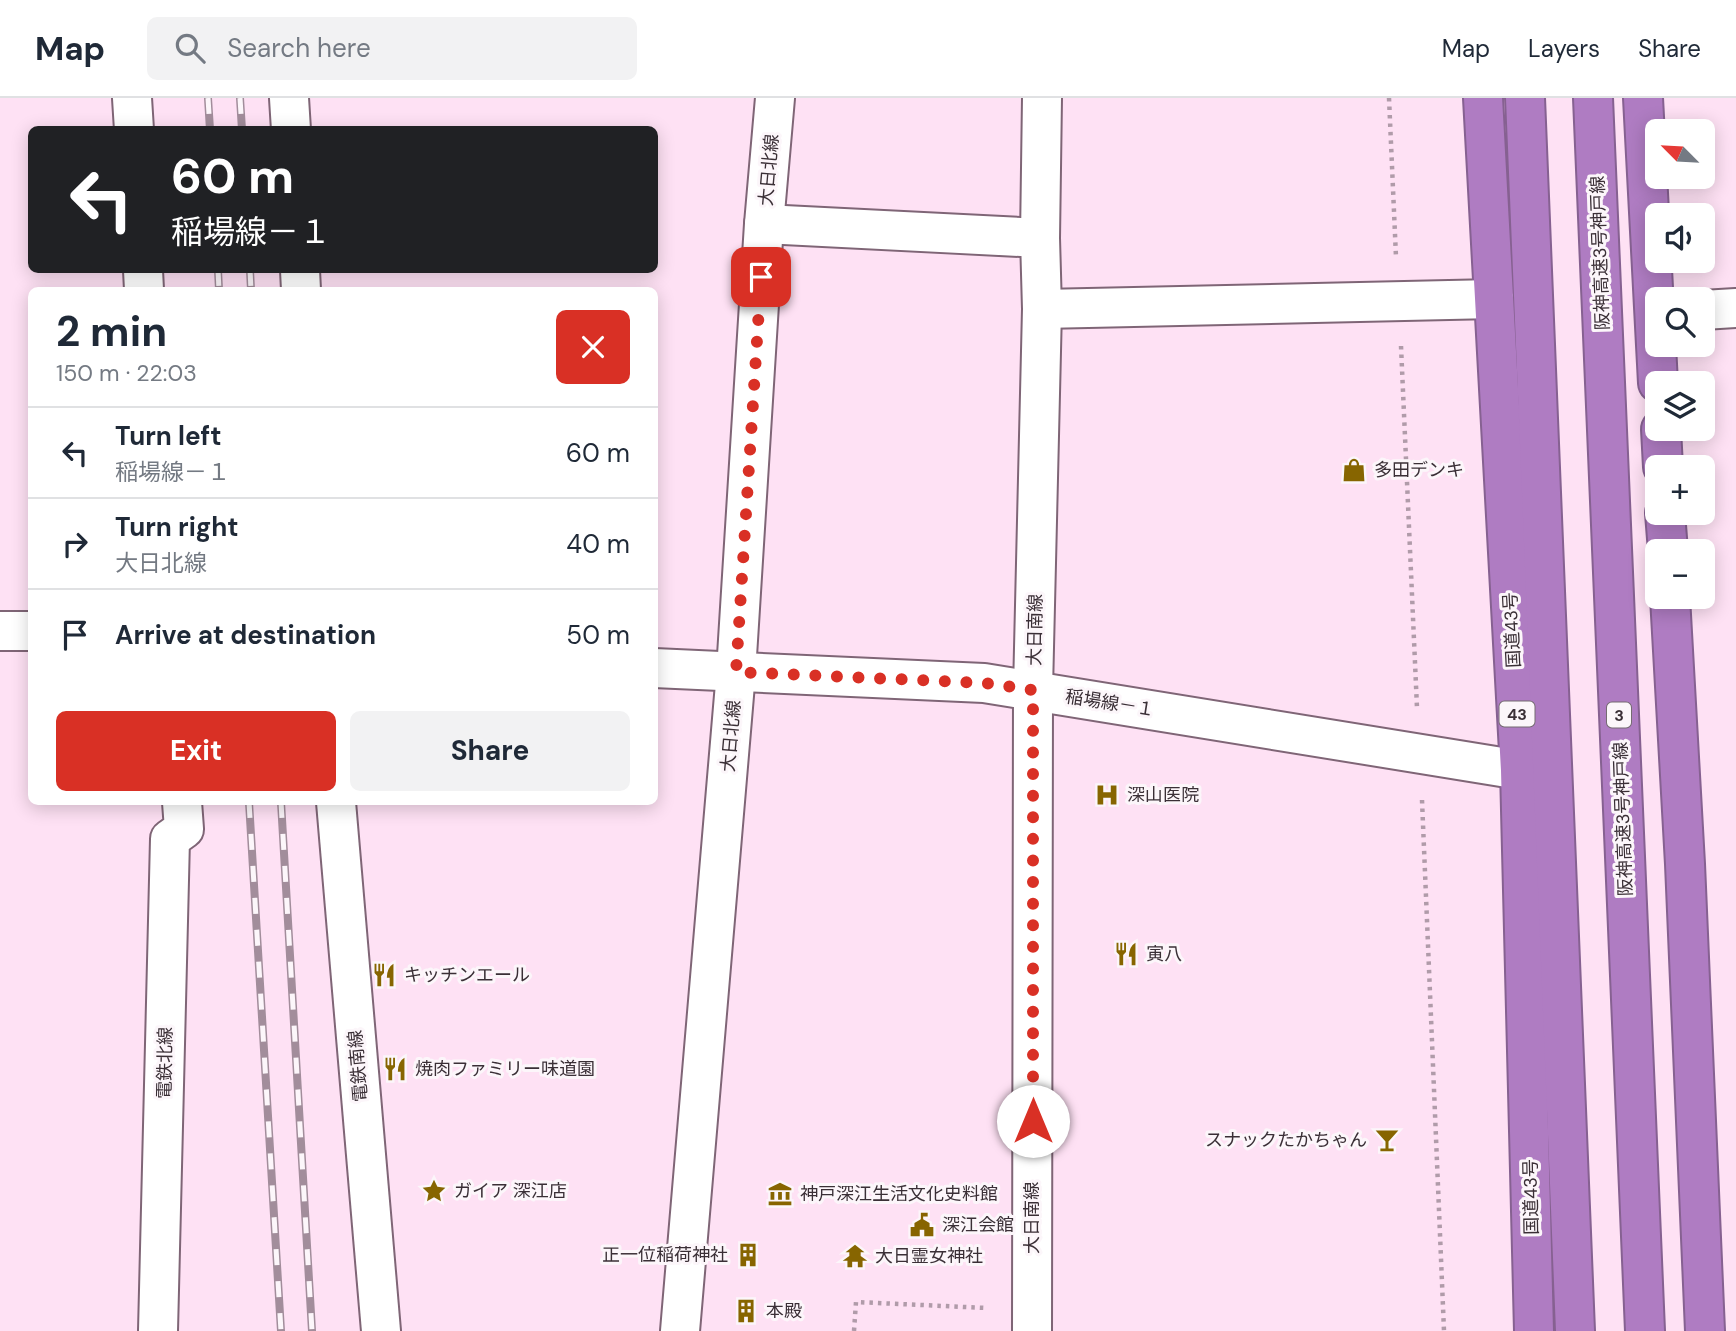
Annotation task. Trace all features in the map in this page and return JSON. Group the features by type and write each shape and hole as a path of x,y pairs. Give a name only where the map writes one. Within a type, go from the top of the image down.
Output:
{"highway":[{"name":"国道43号","path":"1483,98 1520,770 1534,1331"},
{"path":"1525,98 1575,1331"},
{"name":"阪神高速3号神戸線","path":"1593,98 1645,1331"},
{"path":"1643,98 1654,287"},
{"path":"1671,609 1685,864 1705,1331"}],"street":[{"path":"132,98 134,126"},
{"path":"289,98 291,126"},
{"name":"大日北線","path":"680,1331 736,672 764,224 775,98"},
{"name":"大日南線","path":"1032,1320 1033,690 1042,309 1042,98"},
{"path":"764,224 1040,238"},
{"path":"1042,309 1494,299"},
{"path":"1715,309 1736,308"},
{"path":"0,631 28,631"},
{"name":"稲場線－１","path":"658,668 984,683 1520,770"},
{"name":"電鉄北線","path":"158,1331 170,839 184,829 182,805"},
{"name":"電鉄南線","path":"336,805 381,1331"}],"path":[{"path":"854,1331 856,1303 1032,1320"}],"railway":[{"path":"208,98 210,126"},
{"path":"240,98 242,126"},
{"path":"218,273 219,287"},
{"path":"250,273 251,287"},
{"path":"249,805 281,1331"},
{"path":"281,805 312,1331"}],"place":[{"name":"多田デンキ","path":"1354,470"},
{"name":"深山医院","path":"1107,795"},
{"name":"寅八","path":"1126,954"},
{"name":"キッチンエール","path":"384,975"},
{"name":"焼肉ファミリー味道園","path":"395,1069"},
{"name":"スナックたかちゃん","path":"1387,1140"},
{"name":"ガイア 深江店","path":"434,1191"},
{"name":"神戸深江生活文化史料館","path":"780,1194"},
{"name":"深江会館","path":"922,1225"},
{"name":"正一位稲荷神社","path":"748,1255"},
{"name":"大日霊女神社","path":"855,1256"},
{"name":"本殿","path":"746,1311"}],"route":[{"path":"761,277 736,672 984,683 1033,690 1033,1121"}]}
